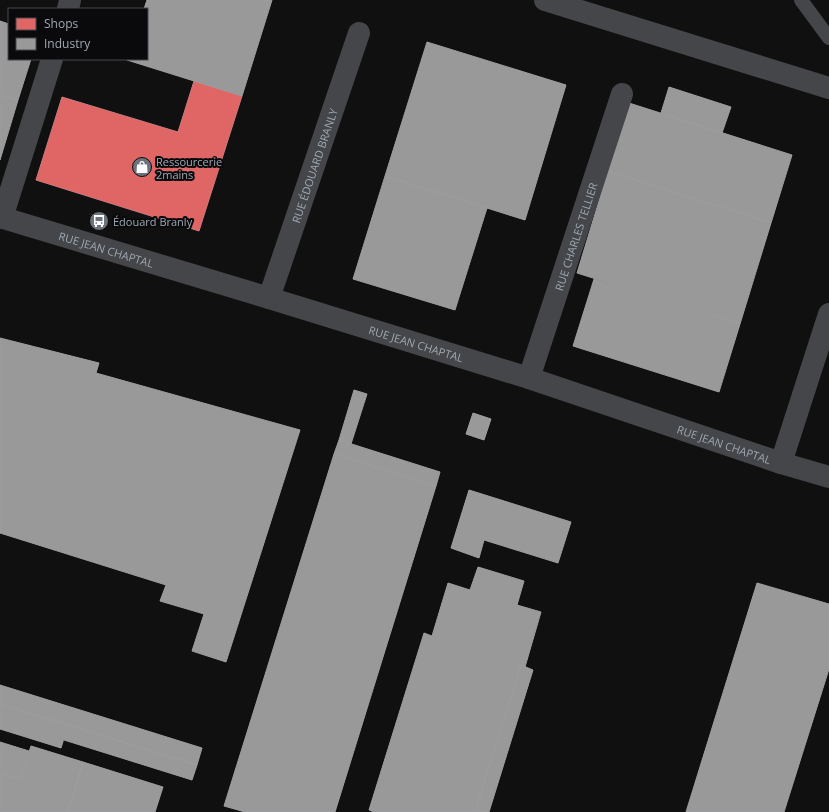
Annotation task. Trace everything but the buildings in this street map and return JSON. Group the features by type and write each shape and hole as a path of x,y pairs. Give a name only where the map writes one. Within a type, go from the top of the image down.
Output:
{"street":[{"path":"545,0 829,88"},
{"name":"RUE ÉDOUARD BRANLY","path":"269,298 358,33"},
{"path":"1,218 52,60"},
{"name":"RUE CHARLES TELLIER","path":"529,378 622,94"},
{"name":"RUE JEAN CHAPTAL","path":"1,218 529,378 781,463 829,477"},
{"path":"781,463 829,314"}],"lane":[{"path":"801,0 829,38"}],"place":[{"name":"Ressourcerie 2mains","path":"142,167"},
{"name":"Édouard Branly","path":"99,221"}]}
